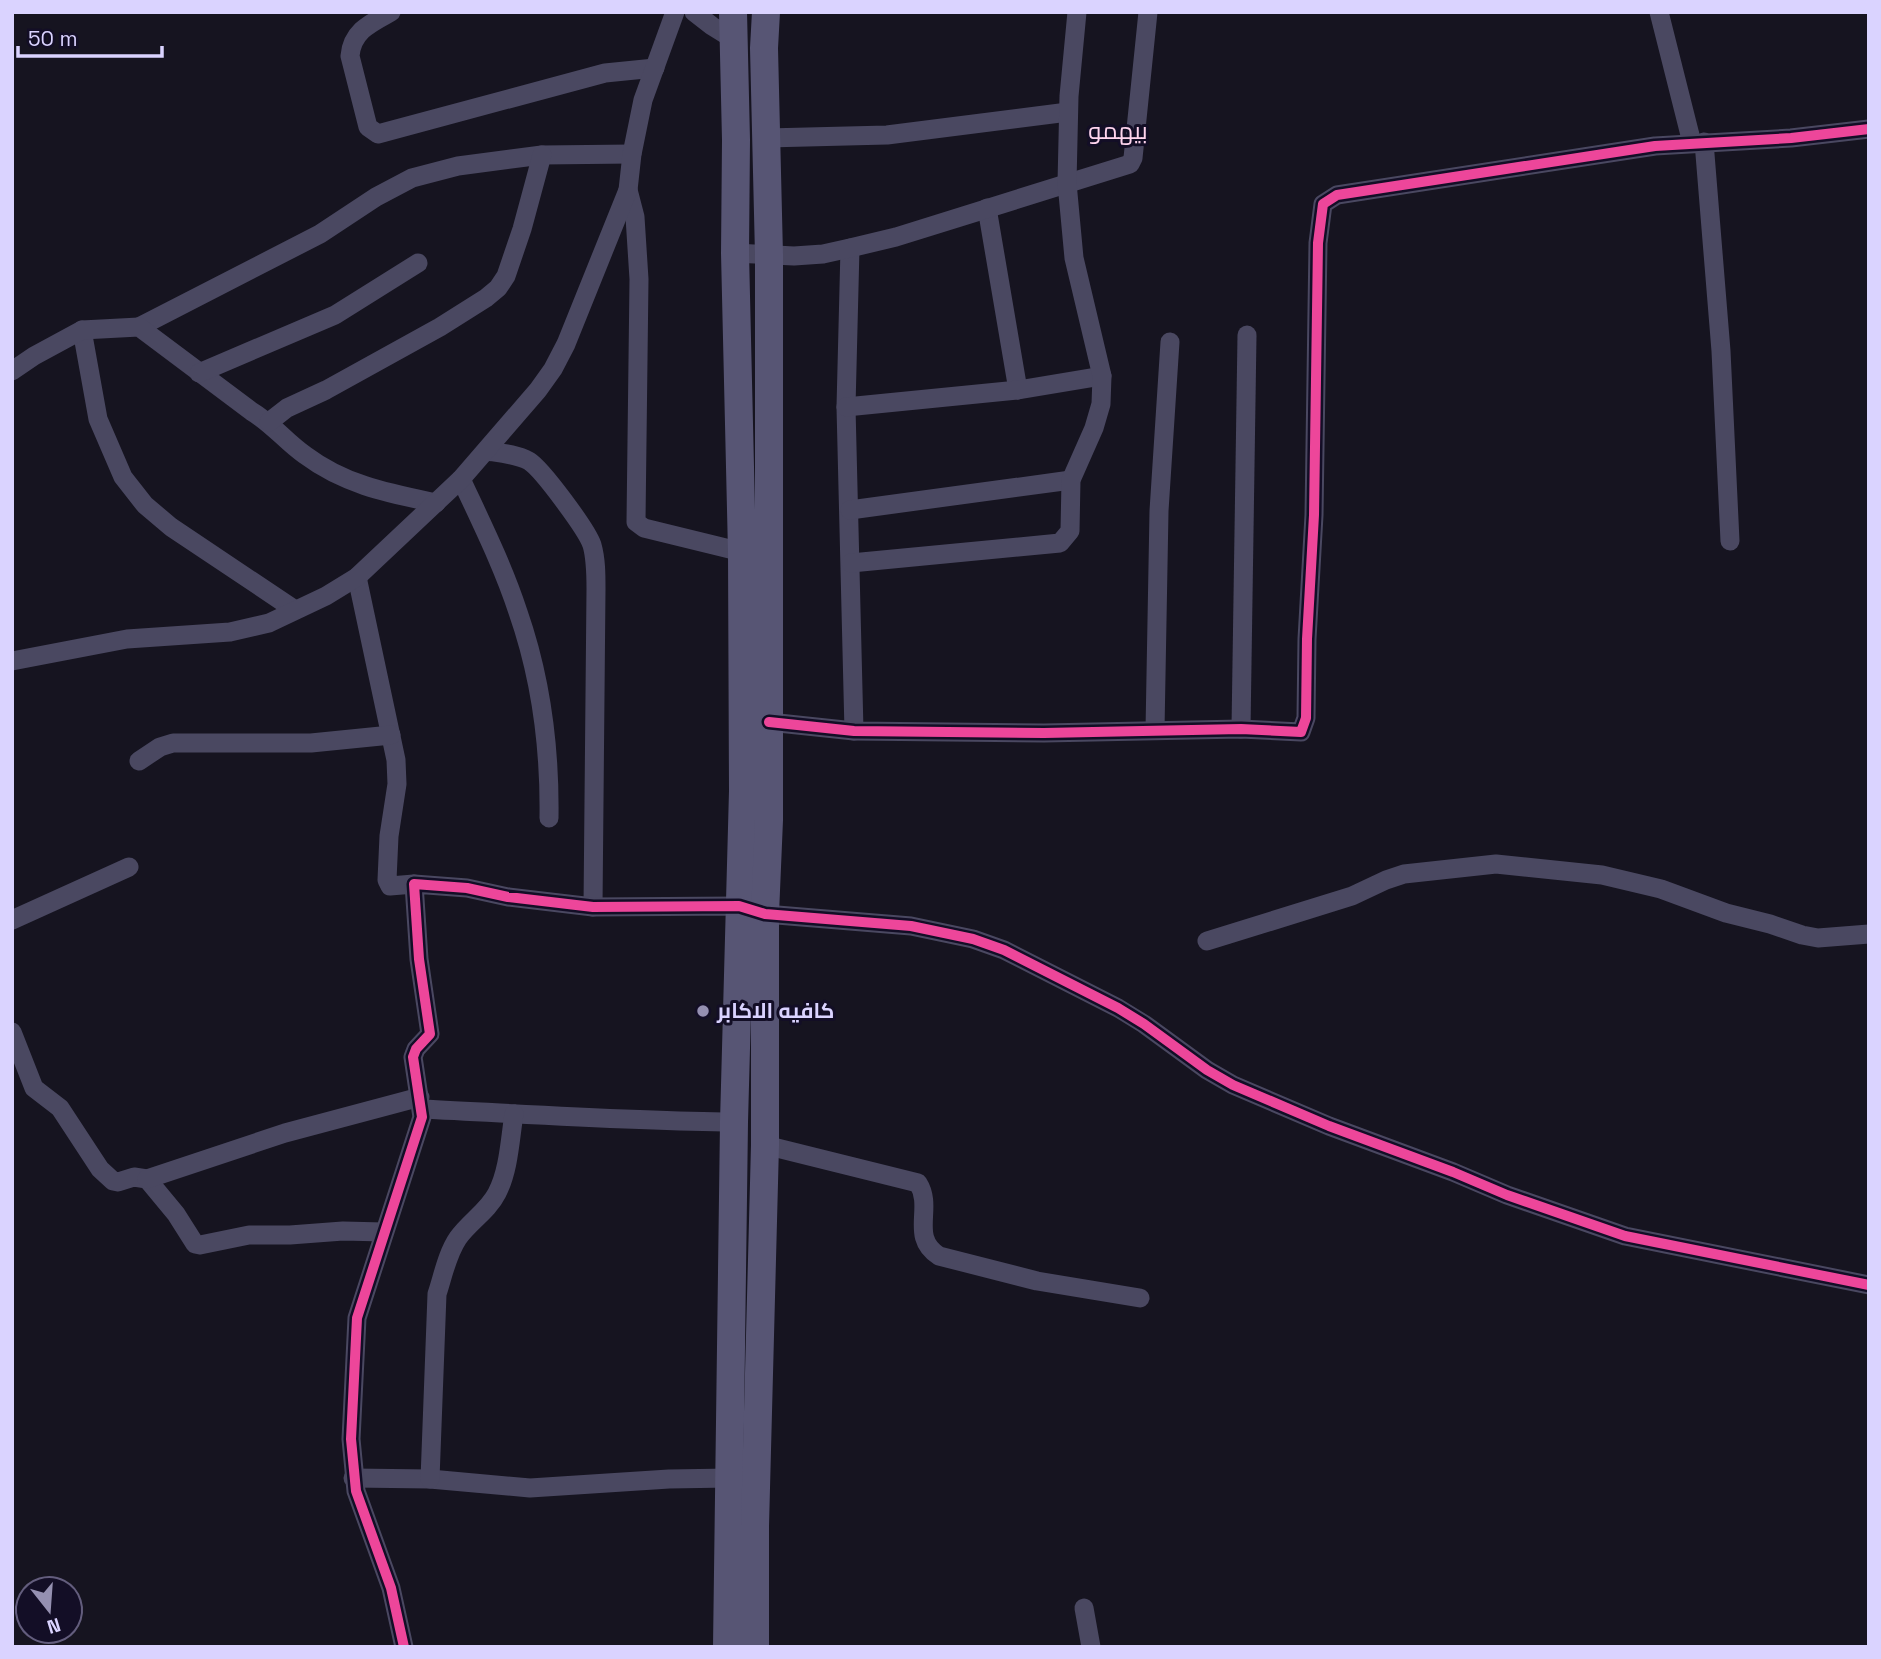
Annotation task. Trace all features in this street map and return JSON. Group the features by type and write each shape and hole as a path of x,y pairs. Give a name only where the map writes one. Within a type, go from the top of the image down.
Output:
{"main road":[{"path":"727,1647 734,1122 752,910 769,820 769,255 764,48 766,12"},
{"path":"733,25 742,552 743,791 765,1144 755,1526 755,1647"}],"street":[{"path":"391,12 363,29 354,37 351,46 350,56 368,127 378,134 605,72 655,68"},
{"path":"12,662 127,639 230,632 269,623 326,596 357,577 461,479 553,369 566,344 628,190 643,100 676,12"},
{"path":"694,12 712,26 733,25"},
{"path":"851,562 1060,543 1070,530 1071,480 1094,428 1101,404 1102,376 1074,258 1067,183 1068,112 1077,12"},
{"path":"735,253 823,254 850,248 896,237 1116,168 1132,160 1148,12"},
{"path":"1659,12 1698,143 1721,351 1730,541"},
{"path":"767,138 887,135 1068,112"},
{"path":"769,722 854,730 1044,733 1241,729 1301,732 1306,718 1307,639 1314,515 1318,243 1323,204 1337,195 1605,152 1791,138 1869,129"},
{"path":"12,371 82,330 139,327 320,234 376,197 412,178 458,166 542,155 632,154"},
{"path":"270,422 286,408 326,390 440,327 498,288 506,276 518,240 542,155"},
{"path":"628,190 635,217 639,279 636,522 644,528 742,552"},
{"path":"987,208 1018,390"},
{"path":"850,248 846,407 854,730"},
{"path":"199,373 335,315 418,263"},
{"path":"139,327 270,422 303,454 334,475 367,488 436,503"},
{"path":"82,330 99,419 122,477 145,505 171,527 295,610"},
{"path":"1241,729 1247,335"},
{"path":"1155,730 1159,511 1170,342"},
{"path":"846,407 1018,390 1102,376"},
{"path":"486,451 509,454 528,461 542,473 592,544 596,589 593,908"},
{"path":"461,479 518,611 532,660 542,702 547,747 549,818"},
{"path":"850,510 1071,480"},
{"path":"357,577 396,760 397,784 389,836 387,880 390,886 414,884 467,888 508,897 593,908 752,910 911,926 973,939 1004,950 1118,1007 1207,1070 1233,1085 1329,1126 1441,1167 1507,1195 1625,1236 1869,1285"},
{"path":"139,761 160,747 173,743 311,743 391,735"},
{"path":"1207,941 1352,896 1404,874 1496,864 1602,875 1661,889 1726,913 1802,935 1818,938 1869,934"},
{"path":"12,920 129,867"},
{"path":"399,1646 391,1588 365,1522 353,1478 351,1439 357,1318 421,1125 421,1103 414,1057 417,1048 430,1034 419,959 414,884"},
{"path":"12,1032 34,1088 60,1108 100,1169 113,1181 118,1182 134,1177 147,1179 285,1133 421,1103 514,1114 734,1122"},
{"path":"430,1479 437,1294 445,1266 457,1240 498,1193 514,1114"},
{"path":"765,1144 918,1182 924,1196 923,1234 929,1250 939,1256 1037,1281 1140,1298"},
{"path":"147,1179 165,1199 195,1244 249,1235 384,1232"},
{"path":"353,1478 430,1479 530,1488 730,1478"},
{"path":"1084,1608 1091,1647"}],"cycle path":[{"path":"769,722 854,731 1044,733 1241,729 1301,732 1306,718 1307,639 1314,515 1318,243 1323,204 1337,195 1655,146 1791,138 1869,129"},
{"path":"404,1647 391,1588 356,1491 351,1439 357,1318 422,1117 413,1057 416,1049 430,1034 419,959 414,884 467,888 508,897 593,907 739,906 765,914 911,926 973,939 1004,950 1118,1008 1233,1085 1329,1126 1507,1195 1625,1236 1869,1285"}],"place":[{"name":"كافيه الاكابر","path":"703,1011"}],"district":[{"name":"بيهمو","path":"1118,131"}]}
